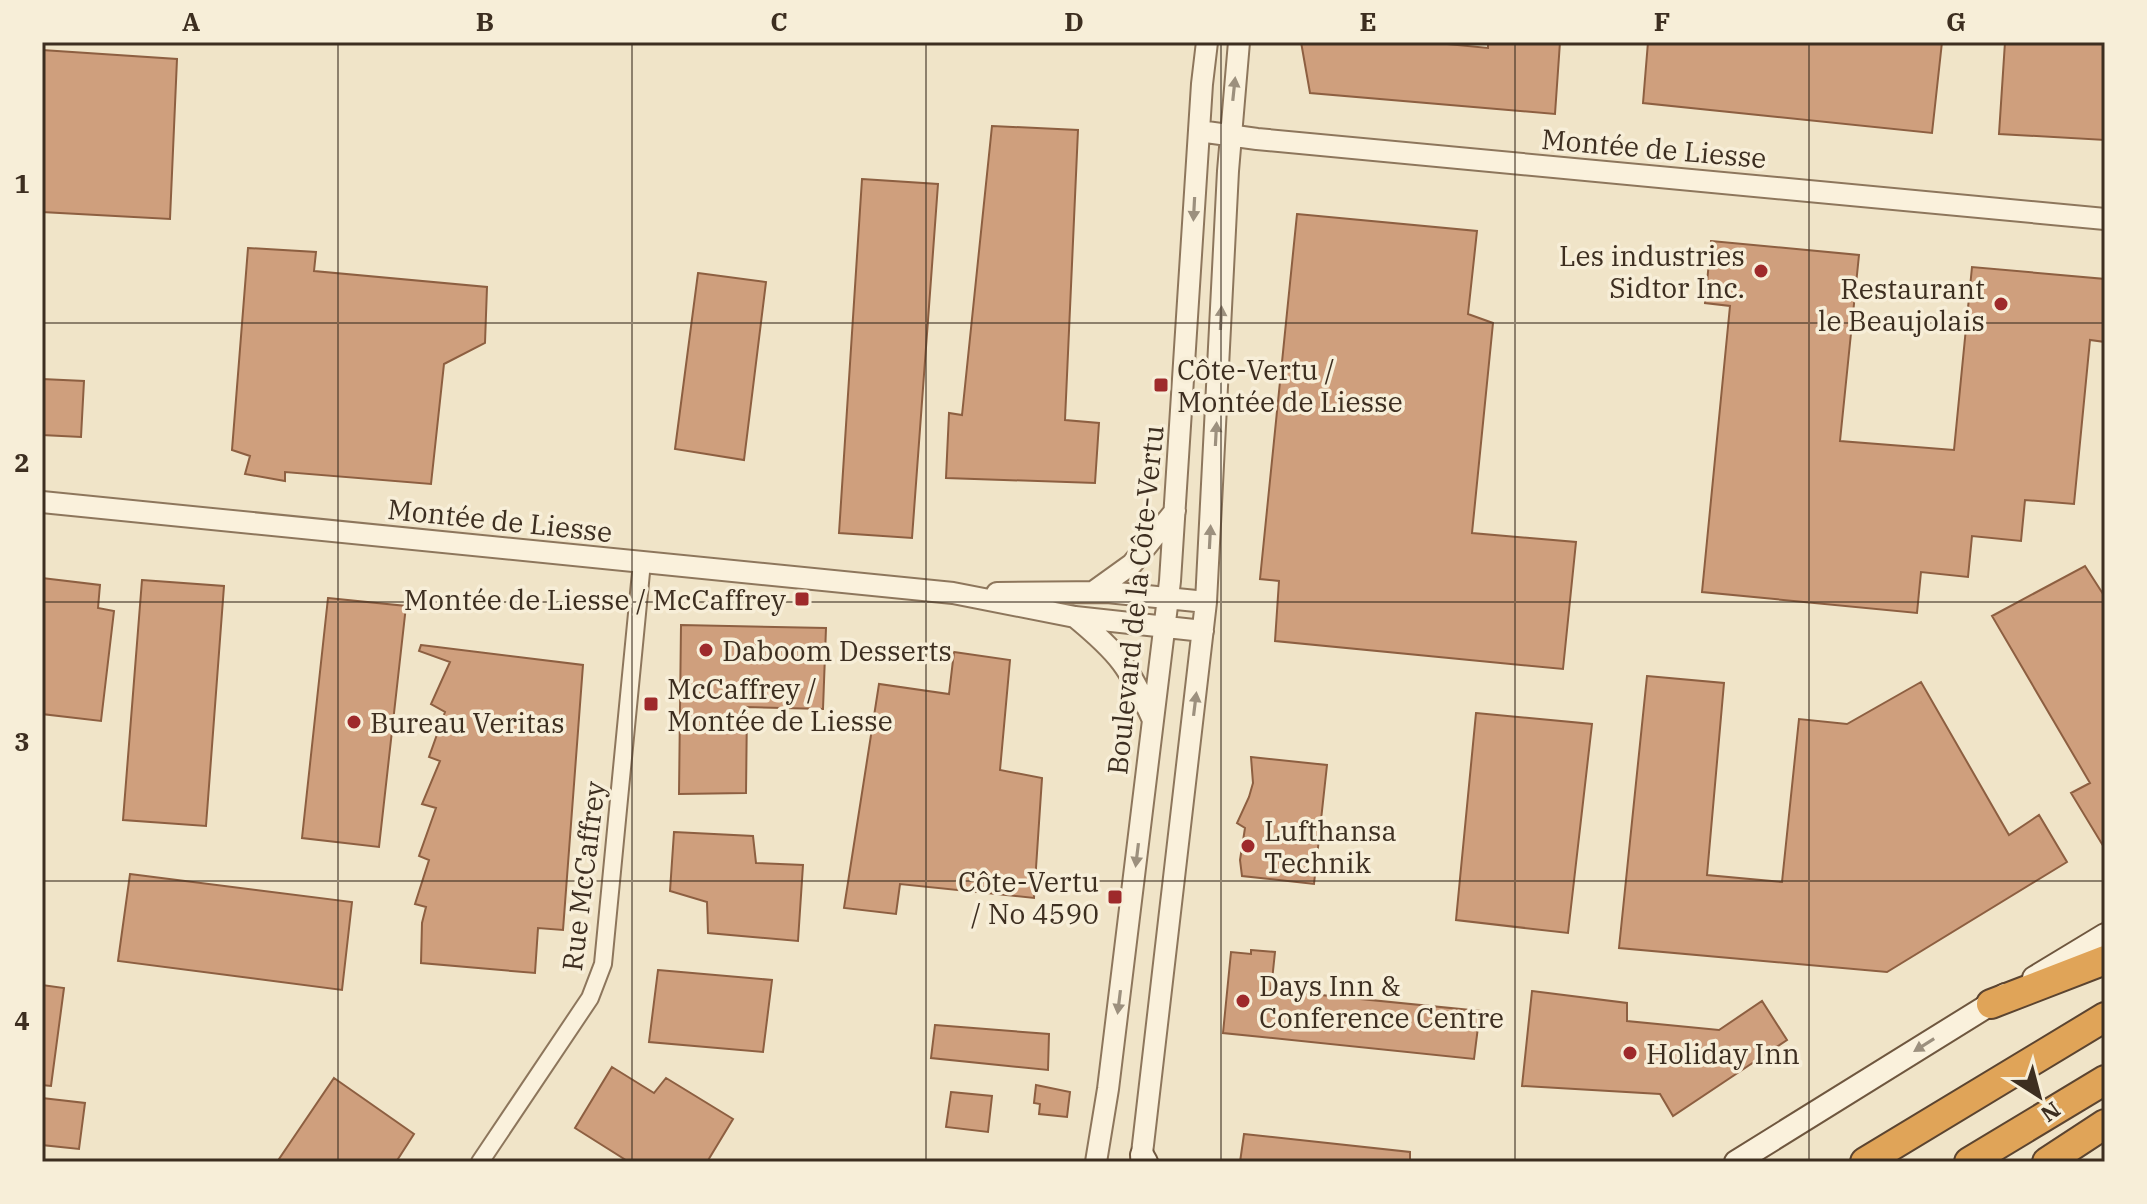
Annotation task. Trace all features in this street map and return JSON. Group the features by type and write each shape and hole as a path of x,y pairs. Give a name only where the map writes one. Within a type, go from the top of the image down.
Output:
{"highway":[{"path":"1991,1004 2105,960"},
{"path":"1865,1162 2105,1017"},
{"path":"1969,1162 2105,1080"},
{"path":"2047,1162 2105,1124"}],"main road":[{"path":"1736,1162 2105,935"}],"street":[{"name":"Boulevard de la Côte-Vertu","path":"1096,1162 1108,1089 1169,597 1207,42"},
{"path":"1143,1160 1206,602 1230,135 1239,42"},
{"name":"Montée de Liesse","path":"1199,131 2105,219"},
{"name":"Montée de Liesse","path":"42,502 953,593 1075,617 1203,631"},
{"path":"1093,592 1132,564 1176,510"},
{"name":"Rue McCaffrey","path":"480,1162 590,998 603,964 642,562"},
{"name":"Montée de Liesse","path":"953,593 1093,592 1206,602"},
{"path":"1075,617 1124,662 1153,720"}],"building":[{"path":"1301,42 1426,42 1488,48 1488,42 1560,42 1555,114 1310,93"},
{"path":"1648,42 1942,42 1932,133 1643,103"},
{"path":"2005,42 2105,42 2105,140 1999,134"},
{"path":"42,50 177,59 170,219 42,212"},
{"path":"992,126 1078,130 1065,420 1099,423 1095,483 946,478 949,413 962,415"},
{"path":"862,179 938,184 912,538 839,533"},
{"path":"1297,214 1477,231 1468,314 1493,323 1472,533 1576,542 1563,669 1275,641 1279,581 1260,579"},
{"path":"1711,241 1859,255 1840,441 1954,450 1972,267 2105,279 2105,342 2090,340 2074,504 2025,500 2021,541 1972,536 1968,577 1921,572 1917,613 1702,592 1730,306 1705,303"},
{"path":"248,248 316,252 314,271 487,287 485,343 444,364 431,484 285,472 285,481 245,474 250,456 232,450"},
{"path":"698,273 766,282 744,460 675,449"},
{"path":"42,379 84,381 81,437 42,435"},
{"path":"2085,566 2105,597 2105,849 2071,793 2090,783 1992,616"},
{"path":"42,578 100,585 98,608 114,611 101,721 42,714"},
{"path":"142,580 224,586 206,826 123,820"},
{"name":"Bureau Veritas","path":"328,598 406,606 379,847 302,838"},
{"path":"681,625 826,628 823,709 747,707 746,793 679,794"},
{"path":"421,645 583,665 563,930 538,928 535,973 421,963 422,923 426,907 415,904 429,860 419,856 436,808 422,804 440,761 429,757 445,712 431,704 450,662 419,651"},
{"path":"954,652 1010,660 1000,770 1042,778 1034,898 900,884 896,914 844,908 879,684 949,694"},
{"path":"1647,676 1724,683 1707,875 1782,882 1799,719 1847,724 1921,682 2009,835 2039,815 2067,862 1887,972 1619,948"},
{"path":"1476,713 1592,724 1568,933 1456,920"},
{"path":"1251,757 1327,765 1314,884 1242,876 1240,860 1245,828 1237,823 1253,783"},
{"path":"674,832 753,836 756,863 803,865 798,941 708,933 707,902 670,891"},
{"path":"130,874 352,902 342,990 118,961"},
{"path":"1251,950 1275,952 1271,990 1480,1011 1474,1059 1223,1033 1231,952 1251,954"},
{"path":"658,970 772,980 763,1052 649,1042"},
{"path":"42,985 64,988 51,1086 42,1085"},
{"path":"1532,991 1627,1003 1627,1021 1719,1030 1762,1001 1787,1040 1673,1116 1660,1094 1522,1086"},
{"path":"935,1025 1049,1034 1048,1070 931,1058"},
{"path":"612,1067 654,1093 666,1078 733,1119 707,1162 629,1162 575,1128"},
{"path":"334,1078 414,1134 396,1162 277,1162"},
{"path":"1036,1085 1070,1092 1067,1117 1039,1114 1040,1104 1034,1103"},
{"path":"951,1092 992,1096 988,1132 946,1127"},
{"path":"42,1098 85,1103 79,1149 42,1145"},
{"path":"1244,1134 1410,1152 1410,1162 1240,1162"}],"place":[{"name":"Les industries Sidtor Inc.","path":"1761,271"},
{"name":"Restaurant le Beaujolais","path":"2001,304"},
{"name":"Côte-Vertu / Montée de Liesse","path":"1161,385"},
{"name":"Montée de Liesse / McCaffrey","path":"802,599"},
{"name":"Daboom Desserts","path":"706,650"},
{"name":"McCaffrey / Montée de Liesse","path":"651,704"},
{"name":"Bureau Veritas","path":"354,722"},
{"name":"Lufthansa Technik","path":"1248,846"},
{"name":"Côte-Vertu / No 4590","path":"1115,897"},
{"name":"Days Inn & Conference Centre","path":"1243,1001"},
{"name":"Holiday Inn","path":"1630,1053"}]}
